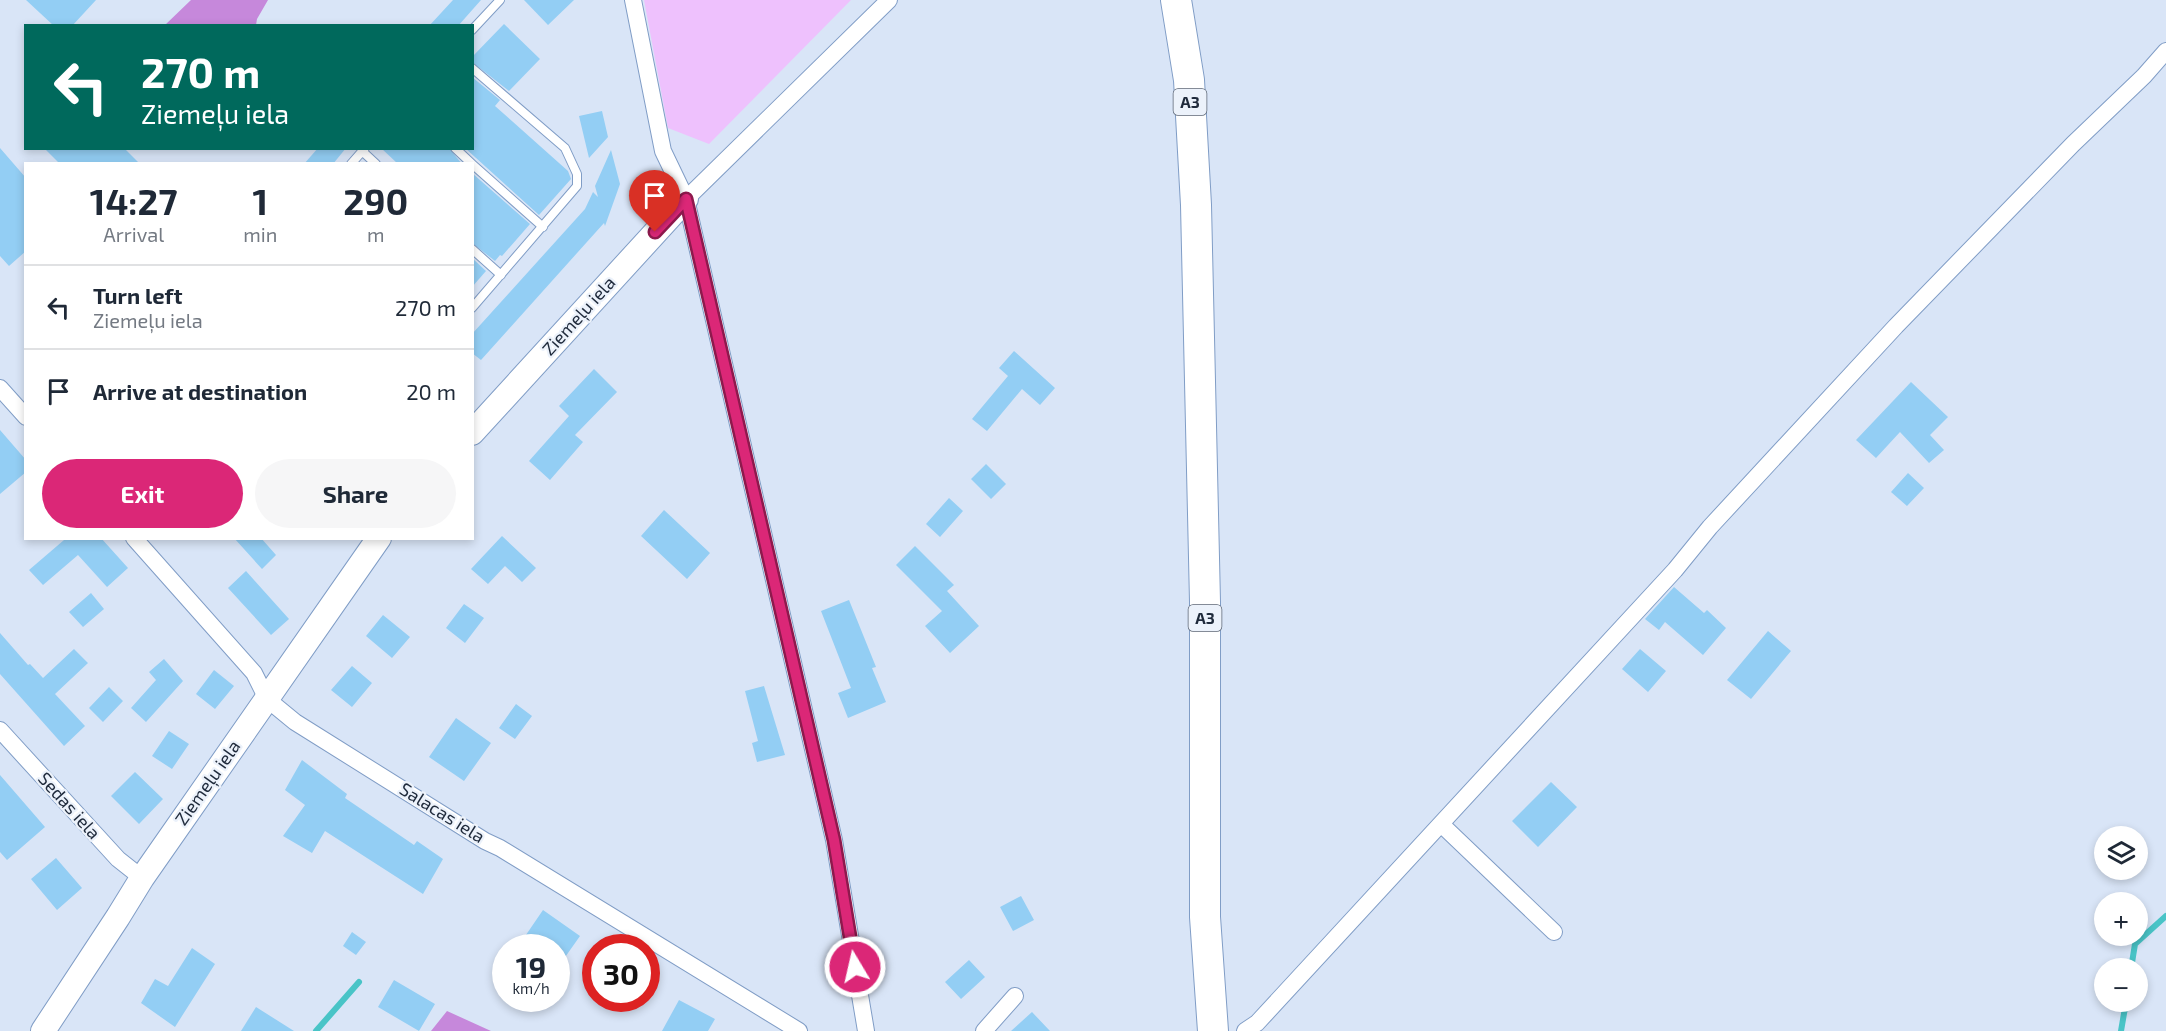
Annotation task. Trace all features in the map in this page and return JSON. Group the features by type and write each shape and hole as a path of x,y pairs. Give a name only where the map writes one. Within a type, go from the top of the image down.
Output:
{"highway":[{"name":"A3","path":"1176,0 1189,80 1196,216 1205,602 1205,917 1213,1031"}],"street":[{"path":"633,0 663,151 686,199 834,840 866,1031"},
{"path":"686,199 889,0"},
{"path":"1245,1031 1257,1023 1441,824 1896,326 2073,144 2144,76 2166,51"},
{"name":"Ziemeļu iela","path":"474,431 686,199"},
{"path":"0,388 24,415"},
{"name":"Salacas iela","path":"136,540 254,673 267,699 305,729 799,1031"},
{"name":"Ziemeļu iela","path":"43,1031 142,878 378,540"},
{"name":"Sedas iela","path":"0,730 118,860 142,878"},
{"path":"1441,824 1554,932"},
{"path":"984,1031 1015,996"}],"lane":[{"path":"474,28 500,0"},
{"path":"474,70 565,148 577,174 577,186 474,306"},
{"path":"353,162 364,150 374,162"},
{"path":"457,150 470,162"},
{"path":"474,166 543,227"},
{"path":"474,251 501,275"}],"shaded area":[{"path":"191,0 268,0 256,24 166,24"},
{"path":"644,0 851,0 709,144 668,128"},
{"path":"447,1011 491,1031 431,1031"}],"building":[{"path":"26,0 96,0 74,24 52,24"},
{"path":"453,0 481,0 460,24 431,24"},
{"path":"524,0 574,0 548,25"},
{"path":"504,24 540,59 509,91 474,64 474,55"},
{"path":"474,79 500,100 495,106 568,171 571,179 539,215 467,150 474,150"},
{"path":"602,111 608,137 589,158 579,116"},
{"path":"0,148 24,176 24,253 9,266 0,256"},
{"path":"46,150 126,150 138,162 58,162"},
{"path":"316,150 344,150 335,162 306,162"},
{"path":"383,150 451,150 460,162 396,162"},
{"path":"611,150 620,184 605,226 604,223 481,360 474,355 474,332 585,209 593,192 598,197 595,186"},
{"path":"474,175 530,224 495,261 474,245"},
{"path":"474,260 486,271 474,285"},
{"path":"1014,351 1055,388 1040,405 1022,389 987,431 972,419 1008,376 999,368"},
{"path":"594,369 617,392 575,435 583,442 550,480 529,461 569,416 559,406"},
{"path":"1911,382 1948,417 1930,435 1944,450 1929,463 1900,432 1876,458 1856,440"},
{"path":"0,430 24,458 24,474 0,494"},
{"path":"986,464 1006,484 991,499 971,479"},
{"path":"1908,473 1924,488 1907,506 1891,492"},
{"path":"949,498 963,511 940,537 926,524"},
{"path":"664,510 710,553 687,579 641,536"},
{"path":"502,536 536,568 522,582 505,566 488,584 471,569"},
{"path":"64,540 103,540 128,568 107,587 78,555 43,585 29,570"},
{"path":"236,540 263,540 276,555 262,569"},
{"path":"915,546 954,585 947,591 979,626 950,653 925,626 942,611 896,565"},
{"path":"246,571 289,619 271,635 228,588"},
{"path":"1674,587 1704,613 1707,610 1726,628 1703,655 1665,622 1659,630 1645,619"},
{"path":"91,593 104,609 83,627 69,612"},
{"path":"849,600 876,667 872,668 886,702 848,718 838,693 851,688 821,611"},
{"path":"464,604 484,618 465,643 446,628"},
{"path":"383,615 410,637 392,658 366,636"},
{"path":"1768,631 1791,651 1751,699 1727,680"},
{"path":"0,633 28,665 30,664 43,678 74,649 88,663 55,694 85,726 64,746 0,674"},
{"path":"1640,649 1666,671 1648,692 1622,669"},
{"path":"164,659 183,681 146,722 131,708 156,680 149,672"},
{"path":"352,666 372,683 352,707 331,690"},
{"path":"214,670 234,686 215,709 196,694"},
{"path":"764,686 785,755 757,762 752,743 758,741 745,691"},
{"path":"109,687 123,701 103,722 89,708"},
{"path":"516,704 532,716 515,739 499,728"},
{"path":"456,718 491,743 464,781 429,757"},
{"path":"169,731 189,744 172,769 152,756"},
{"path":"302,760 347,794 345,798 414,845 417,841 443,859 423,894 325,831 312,853 283,836 305,805 285,790"},
{"path":"135,772 163,799 139,824 111,796"},
{"path":"0,775 45,827 7,860 0,852"},
{"path":"1551,782 1577,807 1538,847 1512,821"},
{"path":"56,858 82,888 57,910 31,879"},
{"path":"1021,896 1034,920 1013,931 1000,907"},
{"path":"543,910 580,936 570,950 570,934 527,934"},
{"path":"352,932 366,942 356,955 343,946"},
{"path":"192,948 215,964 175,1027 141,1003 155,979 168,986"},
{"path":"969,960 985,977 961,999 945,982"},
{"path":"394,980 435,1004 419,1031 378,1007"},
{"path":"679,1000 715,1019 708,1031 662,1031"},
{"path":"256,1007 294,1031 241,1031"},
{"path":"1032,1012 1050,1031 1011,1031"}],"waterway":[{"path":"2133,958 2135,944 2166,916"},
{"path":"316,1031 359,982"},
{"path":"2121,1031 2124,1012"}],"route":[{"path":"655,232 686,199 834,840 855,967"}]}
